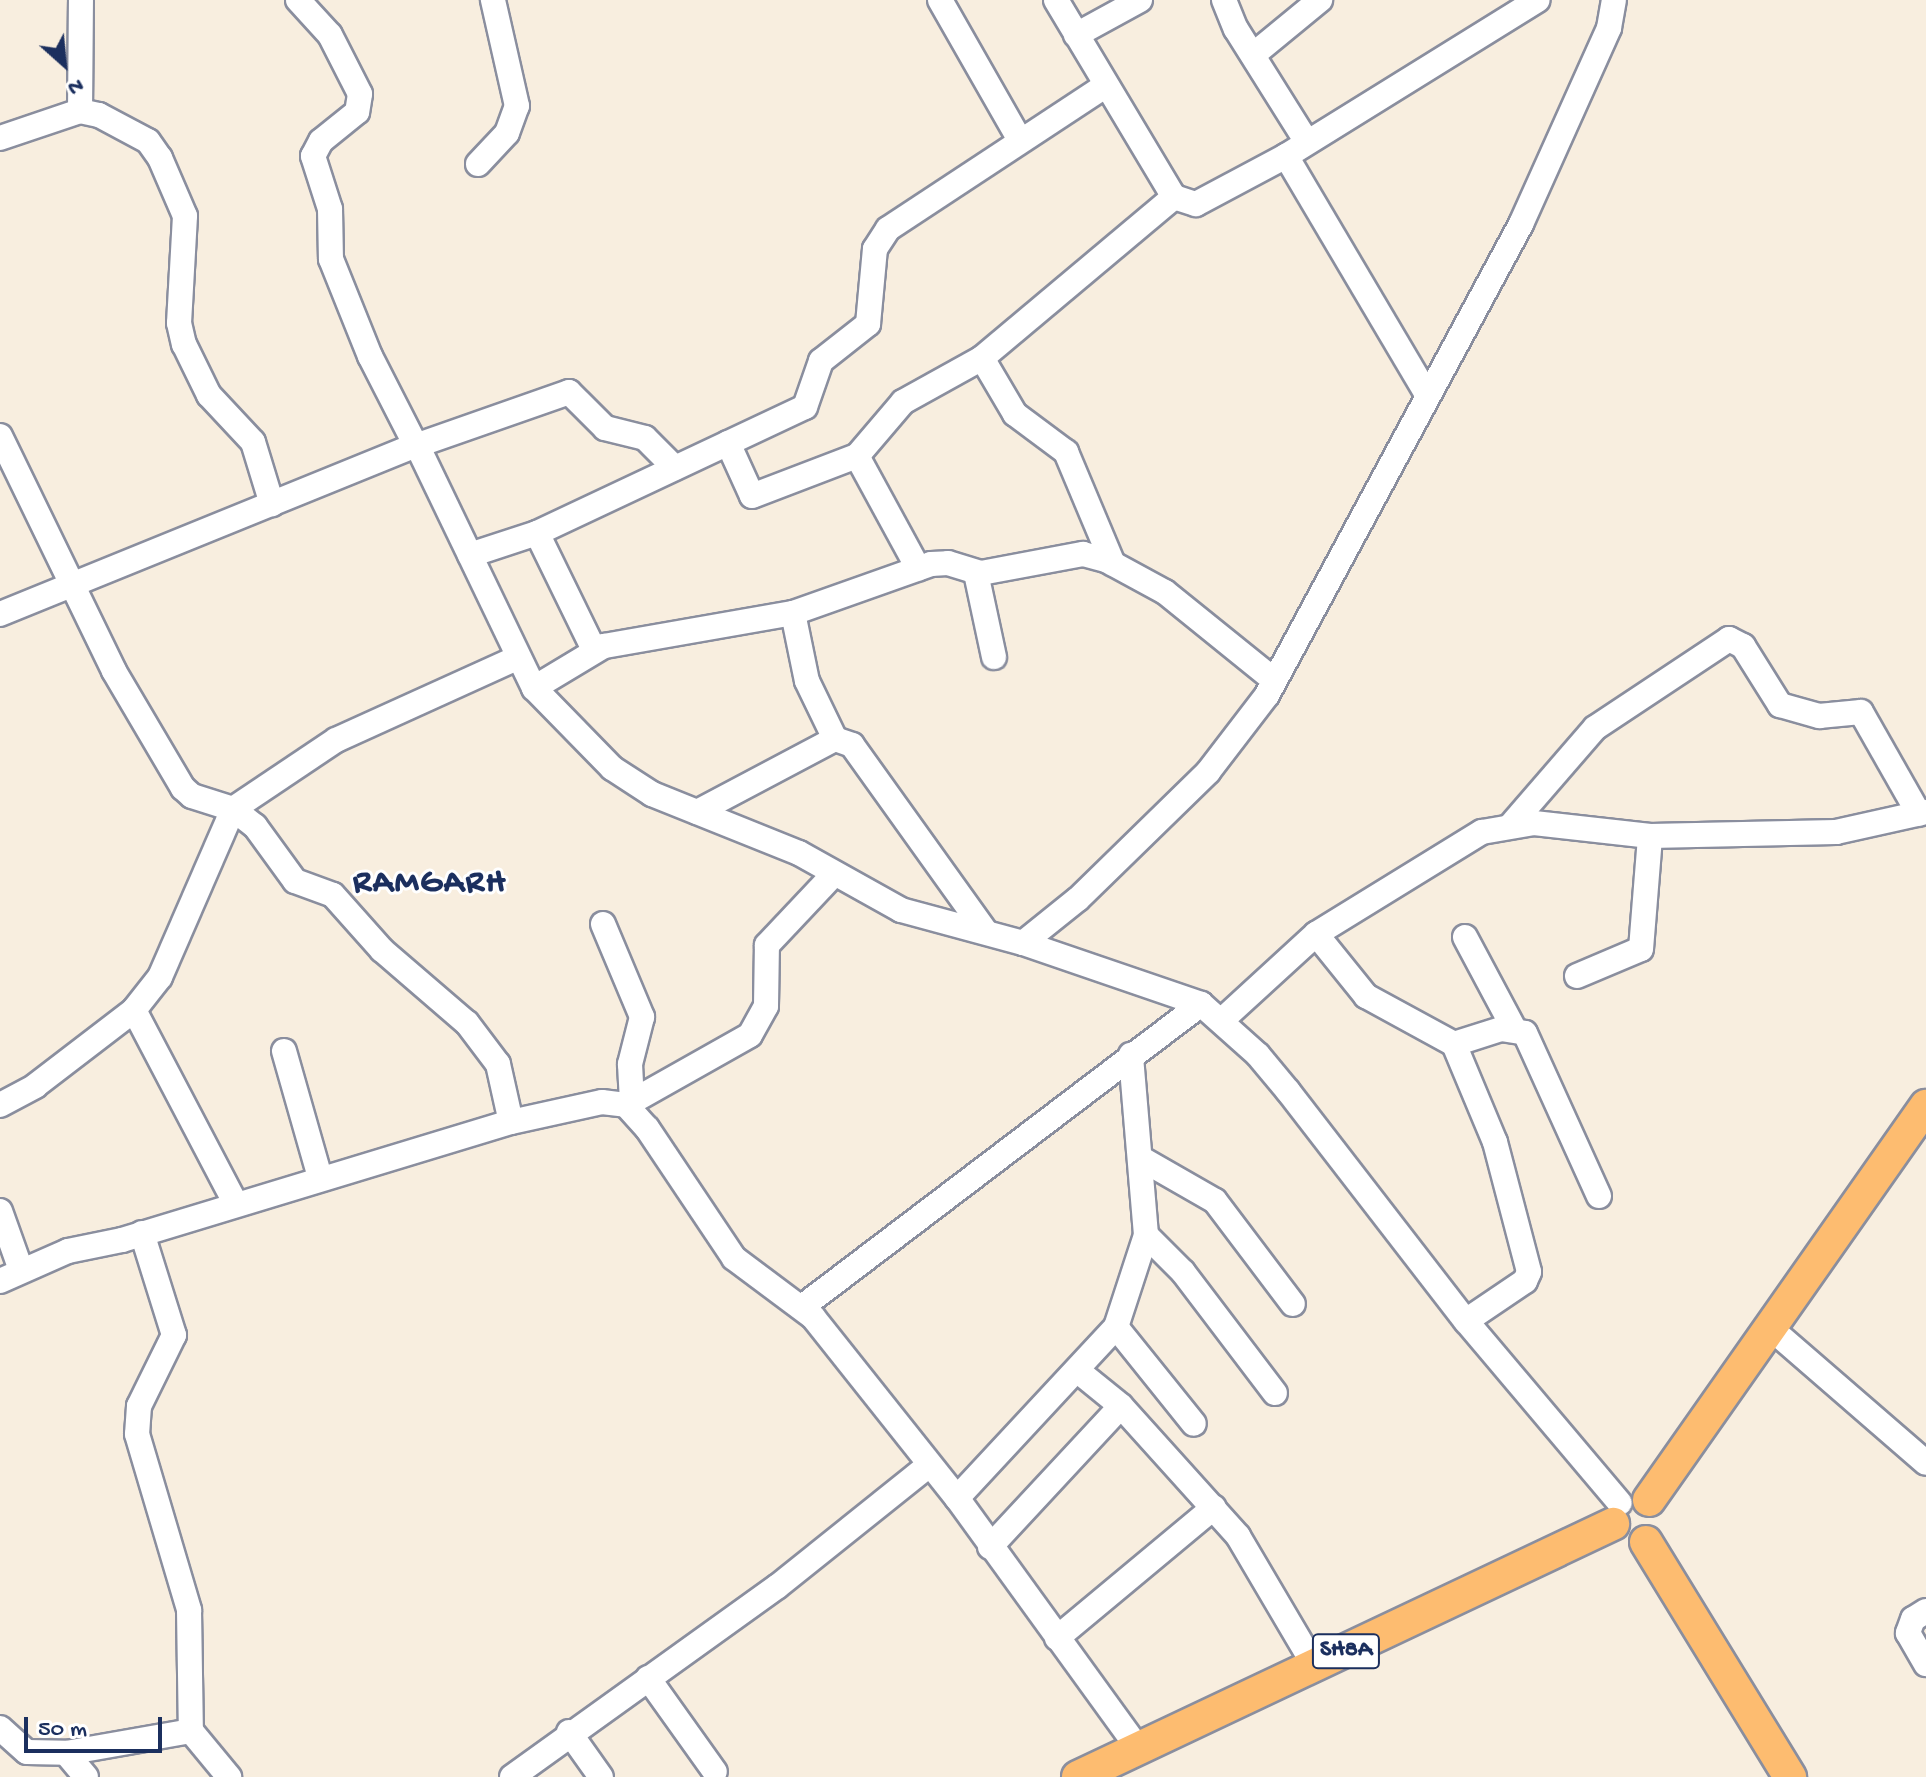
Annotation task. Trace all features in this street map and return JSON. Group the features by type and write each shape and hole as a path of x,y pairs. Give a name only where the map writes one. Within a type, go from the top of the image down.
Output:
{"main road":[{"path":"1790,1777 1646,1542 1654,1535 1660,1516 1628,1509 1768,1326 1926,1106"},
{"name":"SH8A","path":"1078,1777 1314,1665 1628,1509"}],"street":[{"path":"80,111 81,0"},
{"path":"298,0 330,35 360,94 357,112 321,141 313,156 330,209 331,259 370,356 534,688 612,768 652,794 799,853 901,910 1029,945 1198,1003 1221,1021 1288,1091 1466,1321 1628,1509"},
{"path":"478,164 507,133 517,106 493,0"},
{"path":"940,0 1020,140"},
{"path":"1056,0 1174,197 1196,204 1286,156 1538,0"},
{"path":"1076,35 1140,0"},
{"path":"1224,0 1253,55 1307,142"},
{"path":"1029,945 1208,772 1273,679 1521,224 1609,28 1614,0"},
{"path":"1253,55 1316,2"},
{"path":"470,555 537,533 805,407 821,361 868,324 875,249 888,229 1106,85"},
{"path":"0,138 80,111 99,115 148,141 181,198 187,247 179,323 184,344 209,395 253,442 272,504"},
{"path":"1286,156 1427,394"},
{"path":"728,443 752,496 857,456 903,402 982,358 1174,197"},
{"path":"982,358 1015,414 1066,452 1113,564"},
{"path":"0,614 416,445 569,392 605,428 645,438 675,468"},
{"path":"0,436 70,586 183,788 192,796 233,809 262,834 295,881 333,895 382,950 491,1049 511,1122"},
{"path":"857,456 918,568"},
{"path":"537,533 594,650"},
{"path":"534,688 594,650 793,613 941,562 976,573 1083,554 1113,564 1181,603 1273,679"},
{"path":"976,573 994,657"},
{"path":"793,613 807,681 835,739 862,755 986,932"},
{"path":"1221,1021 1316,934 1458,844 1511,825 1650,836 1836,832 1923,813 1861,712 1819,716 1780,705 1743,646 1729,639 1595,728 1511,825"},
{"path":"0,1105 134,1010 160,977 233,809 315,751 517,658"},
{"path":"697,812 835,739"},
{"path":"1577,976 1641,949 1650,836"},
{"path":"0,1211 10,1275 68,1251 142,1233 235,1202 511,1122 602,1102 629,1103 750,1035 766,1006 767,945 834,874"},
{"path":"603,924 642,1017 630,1064 629,1103 734,1258 802,1307 957,1498 1139,1749"},
{"path":"1316,934 1366,996 1454,1044 1502,1163 1529,1272 1525,1281 1466,1321"},
{"path":"1465,937 1513,1027 1530,1038 1599,1196"},
{"path":"802,1307 1198,1003"},
{"path":"134,1010 235,1202"},
{"path":"1454,1044 1513,1027"},
{"path":"284,1051 320,1177"},
{"path":"957,1498 1116,1327 1146,1235 1131,1055"},
{"path":"1140,1158 1215,1201 1293,1304"},
{"path":"142,1233 174,1335 139,1406 137,1434 189,1610 191,1731 229,1777"},
{"path":"1146,1235 1183,1272 1275,1393"},
{"path":"1768,1326 1926,1463"},
{"path":"1116,1327 1194,1424"},
{"path":"1078,1371 1121,1406 1238,1536 1314,1665"},
{"path":"990,1547 1121,1406"},
{"path":"512,1777 569,1732 778,1586 929,1465"},
{"path":"1057,1638 1214,1507"},
{"path":"1926,1611 1908,1626 1926,1664"},
{"path":"648,1678 715,1772"},
{"path":"0,1728 27,1752 66,1753 191,1731"},
{"path":"569,1732 601,1777"},
{"path":"66,1753 86,1777"}],"district":[{"name":"RAMGARH","path":"430,885"}]}
